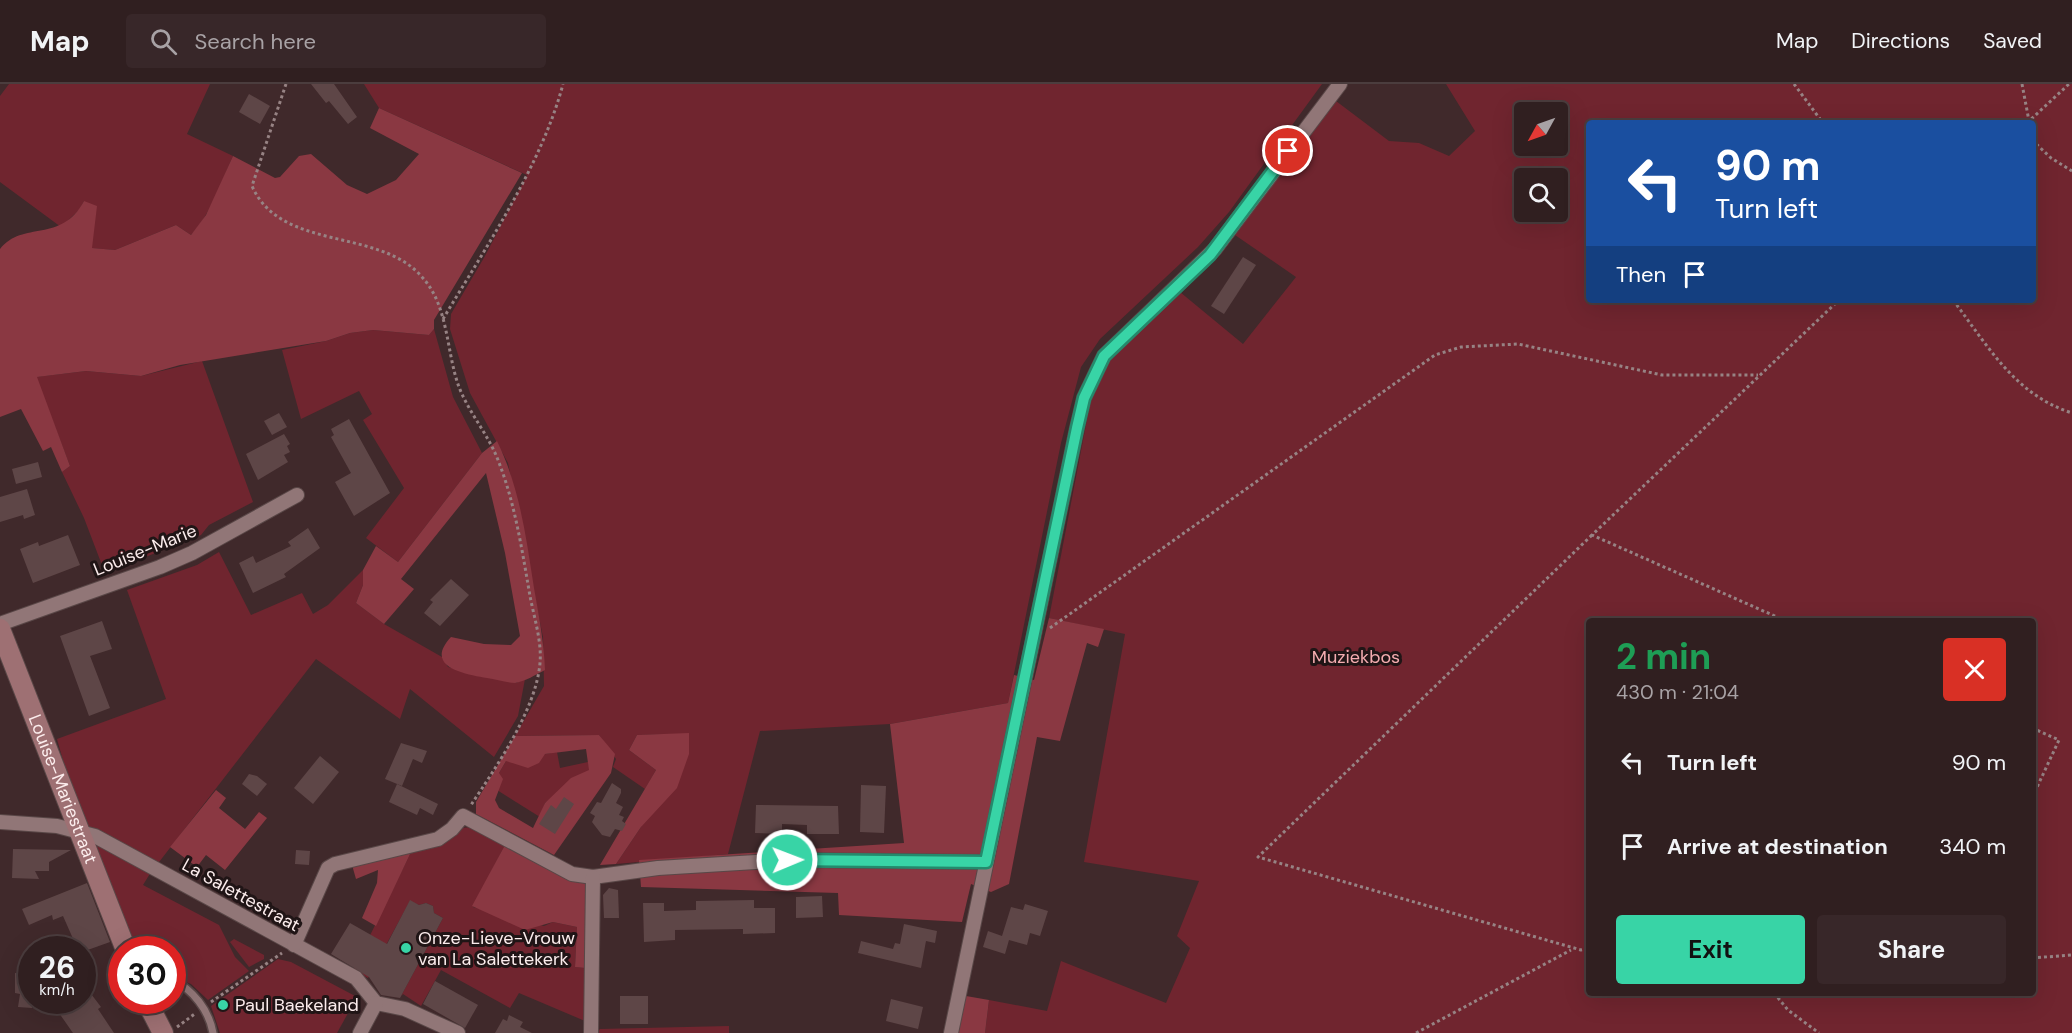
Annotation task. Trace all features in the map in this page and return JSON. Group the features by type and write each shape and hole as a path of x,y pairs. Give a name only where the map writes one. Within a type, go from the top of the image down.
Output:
{"main road":[{"name":"Louise-Mariestraat","path":"0,629 120,936"},
{"path":"153,1014 162,1033"}],"street":[{"path":"951,1033 1077,428 1094,373 1117,342 1215,249 1340,84"},
{"name":"Louise-Marie","path":"0,624 160,567 199,549 297,495"},
{"path":"294,945 328,868 335,864 438,839 452,829 463,816 572,874 594,878 658,868 787,860 986,862"},
{"name":"La Salettestraat","path":"0,822 79,831 95,836 356,978 376,1003"},
{"path":"591,1033 594,878"},
{"path":"360,1033 376,1003 405,1009 458,1033"}],"lane":[{"path":"186,988 203,1008 213,1033"}],"path":[{"path":"286,84 269,128 252,186 259,201 293,224 317,234 360,244 401,258 423,277 436,299 443,318 459,388 497,459 516,518 537,633 540,663 522,718 463,816"},
{"path":"443,318 518,189 553,121 563,84"},
{"path":"1794,84 1821,120"},
{"path":"2022,84 2028,120"},
{"path":"2030,120 2069,84"},
{"path":"2036,144 2051,158 2072,171"},
{"path":"1586,949 1581,950 1258,857 1758,375 1836,303"},
{"path":"1955,303 2006,369 2030,393 2053,407 2072,412"},
{"path":"1033,640 1435,355 1461,347 1518,344 1662,375 1758,375"},
{"path":"1592,536 1779,618"},
{"path":"2036,730 2059,740 2036,789"},
{"path":"168,1033 294,945"},
{"path":"1416,1033 1571,950"},
{"path":"2036,958 2072,956"},
{"path":"1776,996 1788,1010 1819,1033"}],"green space":[{"path":"9,84 210,84 187,134 233,156 215,197 198,227 191,235 176,225 115,250 91,248 84,201 79,210 61,227 0,182 0,96"},
{"path":"364,84 1322,84 1229,212 1198,247 1100,339 1081,367 1061,443 1008,703 890,724 760,731 728,854 616,864 641,827 689,734 637,735 629,750 656,770 645,789 613,767 616,759 599,735 515,736 544,686 543,637 508,463 470,393 450,329 451,314 485,256 527,175 379,108"},
{"name":"Muziekbos","path":"1446,84 2072,84 2072,1033 985,1033 989,1000 1047,1011 1061,961 1166,1003 1190,948 1177,936 1199,881 1084,862 1125,634 1049,618 1090,404 1099,377 1111,357 1180,292 1243,344 1296,277 1235,235 1336,101 1389,141 1419,143 1449,156 1475,131"},
{"path":"434,329 453,397 482,453 398,562 366,538 404,488 363,420 372,414 359,391 301,419 282,350 326,341 350,333 373,330 429,335"},
{"path":"202,361 253,502 209,525 201,535 105,573 84,518 62,472 70,466 36,377 86,371 141,376"},
{"path":"219,552 251,615 302,593 313,614 328,605 363,570 363,585 356,603 384,624 442,657 448,667 516,683 525,679 518,716 494,757 410,689 400,719 316,659 156,866 80,821 57,739 166,699 127,590 197,565"},
{"path":"557,752 560,768 588,762 590,770 545,803 540,817 497,790 499,773 506,761"},
{"path":"473,827 505,845 473,907 544,926 553,922 577,927 575,967 585,968 585,1021 519,993 510,1008 441,970 421,1006 403,994 401,996 443,918 434,913 433,906 426,903 419,905 410,901 368,978 353,970 411,852 460,828"},
{"path":"100,844 151,872 143,885 219,925 235,957 249,971 208,1000 186,982 186,936 128,936 94,845"},
{"path":"234,939 264,955 264,959 249,967 230,942"},
{"path":"278,959 291,962 357,997 337,1033 220,1033 211,1006"},
{"path":"729,1026 729,1033 596,1033 600,1029"}],"shaded area":[{"path":"379,108 522,173 434,320 434,329 429,335 373,330 350,333 326,341 180,365 141,376 86,371 37,377 70,466 62,472 51,447 43,451 21,409 0,417 0,249 9,240 64,223 75,214 84,201 97,206 92,248 115,250 176,225 191,235 206,215 233,156 275,178 280,177 299,156 311,154 347,185 367,194 396,180 419,154 370,128"},
{"path":"497,441 517,495 521,513 545,670 515,683 459,671 444,662 442,656 444,647 451,637 484,644 511,645 520,636 505,553 486,473 401,579 414,589 384,624 356,603 363,585 363,570 376,546 398,562 482,453"},
{"path":"1049,618 1104,629 1098,647 1087,643 1060,741 1037,737 1009,884 991,892 971,884 962,922 839,915 838,893 641,887 639,860 904,843 890,724 1008,703 1014,675 1034,680"},
{"path":"689,733 689,754 677,788 641,827 616,864 600,865 656,770 629,750 637,735"},
{"path":"599,735 615,754 611,773 554,855 476,814 476,802 515,736","holes":["586,749 589,770 571,778 545,803 533,828 499,808 495,800 503,779 499,773 506,761 528,768 539,763 545,754"]},
{"path":"216,790 226,798 219,808 245,829 259,812 267,818 225,870 206,855 197,867 170,847"},
{"path":"505,845 586,884 585,968 575,967 577,927 553,922 525,930 472,906"},
{"path":"411,852 376,926 362,918 377,883 378,870 356,879 352,865"},
{"path":"966,996 989,1000 985,1033 958,1033"}],"building":[{"path":"311,84 334,84 357,117 348,124 329,101 326,103"},
{"path":"249,94 270,106 260,124 239,112"},
{"path":"1243,257 1256,265 1224,314 1211,306"},
{"path":"279,413 287,427 272,435 264,421"},
{"path":"349,419 390,493 354,516 335,482 351,473 331,437 334,435 331,429"},
{"path":"284,434 290,444 287,446 290,452 284,455 288,462 258,480 246,454"},
{"path":"38,462 42,477 16,484 12,469"},
{"path":"27,489 35,515 24,519 23,515 0,522 0,497"},
{"path":"308,528 320,548 284,574 286,577 253,593 239,563 253,556 256,563 291,546 288,542"},
{"path":"68,535 80,565 33,583 20,549 38,542 39,546"},
{"path":"451,579 469,595 440,626 424,613 433,602 430,600"},
{"path":"102,621 112,649 90,656 110,708 89,716 60,636"},
{"path":"401,743 427,751 422,763 413,759 402,786 385,779"},
{"path":"320,756 339,772 313,804 294,788"},
{"path":"249,774 257,776 267,784 257,796 242,784"},
{"path":"612,783 621,789 616,803 623,807 619,815 624,817 622,821 626,824 622,831 615,829 610,837 602,835 592,822 595,816 590,813 597,802 601,803"},
{"path":"397,784 438,804 433,815 420,808 417,815 389,802"},
{"path":"861,785 886,786 884,833 860,832"},
{"path":"564,797 574,804 555,834 539,824 551,805 556,809"},
{"path":"756,805 838,806 839,834 807,834 807,825 782,824 782,834 755,833"},
{"path":"13,849 71,850 49,862 49,871 35,871 39,879 12,878"},
{"path":"296,850 310,851 309,865 295,864"},
{"path":"87,883 108,937 108,943 96,947 96,936 72,936 63,916 53,920 52,915 29,925 22,909"},
{"path":"609,888 618,890 619,918 604,918 603,895"},
{"path":"822,896 823,917 796,918 796,897"},
{"name":"Onze-Lieve-Vrouw van La Salettekerk","path":"410,900 419,905 426,903 433,906 434,913 443,918 400,998 381,995 369,977 331,954 350,923 387,944"},
{"path":"754,900 754,908 775,908 775,933 743,934 743,929 675,930 675,940 644,942 643,903 664,903 664,911 696,910 696,901"},
{"path":"1025,904 1048,911 1040,936 1030,933 1027,945 1009,940 1005,954 983,947 988,931 1002,936 1011,907 1023,910"},
{"path":"904,924 937,931 935,943 926,941 921,968 858,953 861,941 893,949 895,943 900,944"},
{"path":"15,973 18,973 18,994 15,993"},
{"path":"435,981 478,1005 465,1028 423,1004"},
{"path":"620,996 648,996 648,1024 620,1024"},
{"path":"891,999 923,1007 918,1029 886,1021"},
{"path":"96,1000 101,1007 98,1009 114,1033 73,1033 60,1014 96,1014"},
{"path":"509,1015 523,1022 520,1027 532,1033 495,1033 503,1019 507,1021"}],"place":[{"name":"Onze-Lieve-Vrouw van La Salettekerk","path":"406,948"},
{"name":"Paul Baekeland","path":"223,1005"}],"route":[{"path":"787,860 986,862 1077,428 1084,398 1094,373 1104,356 1117,342 1210,255 1231,230 1288,151"}]}
